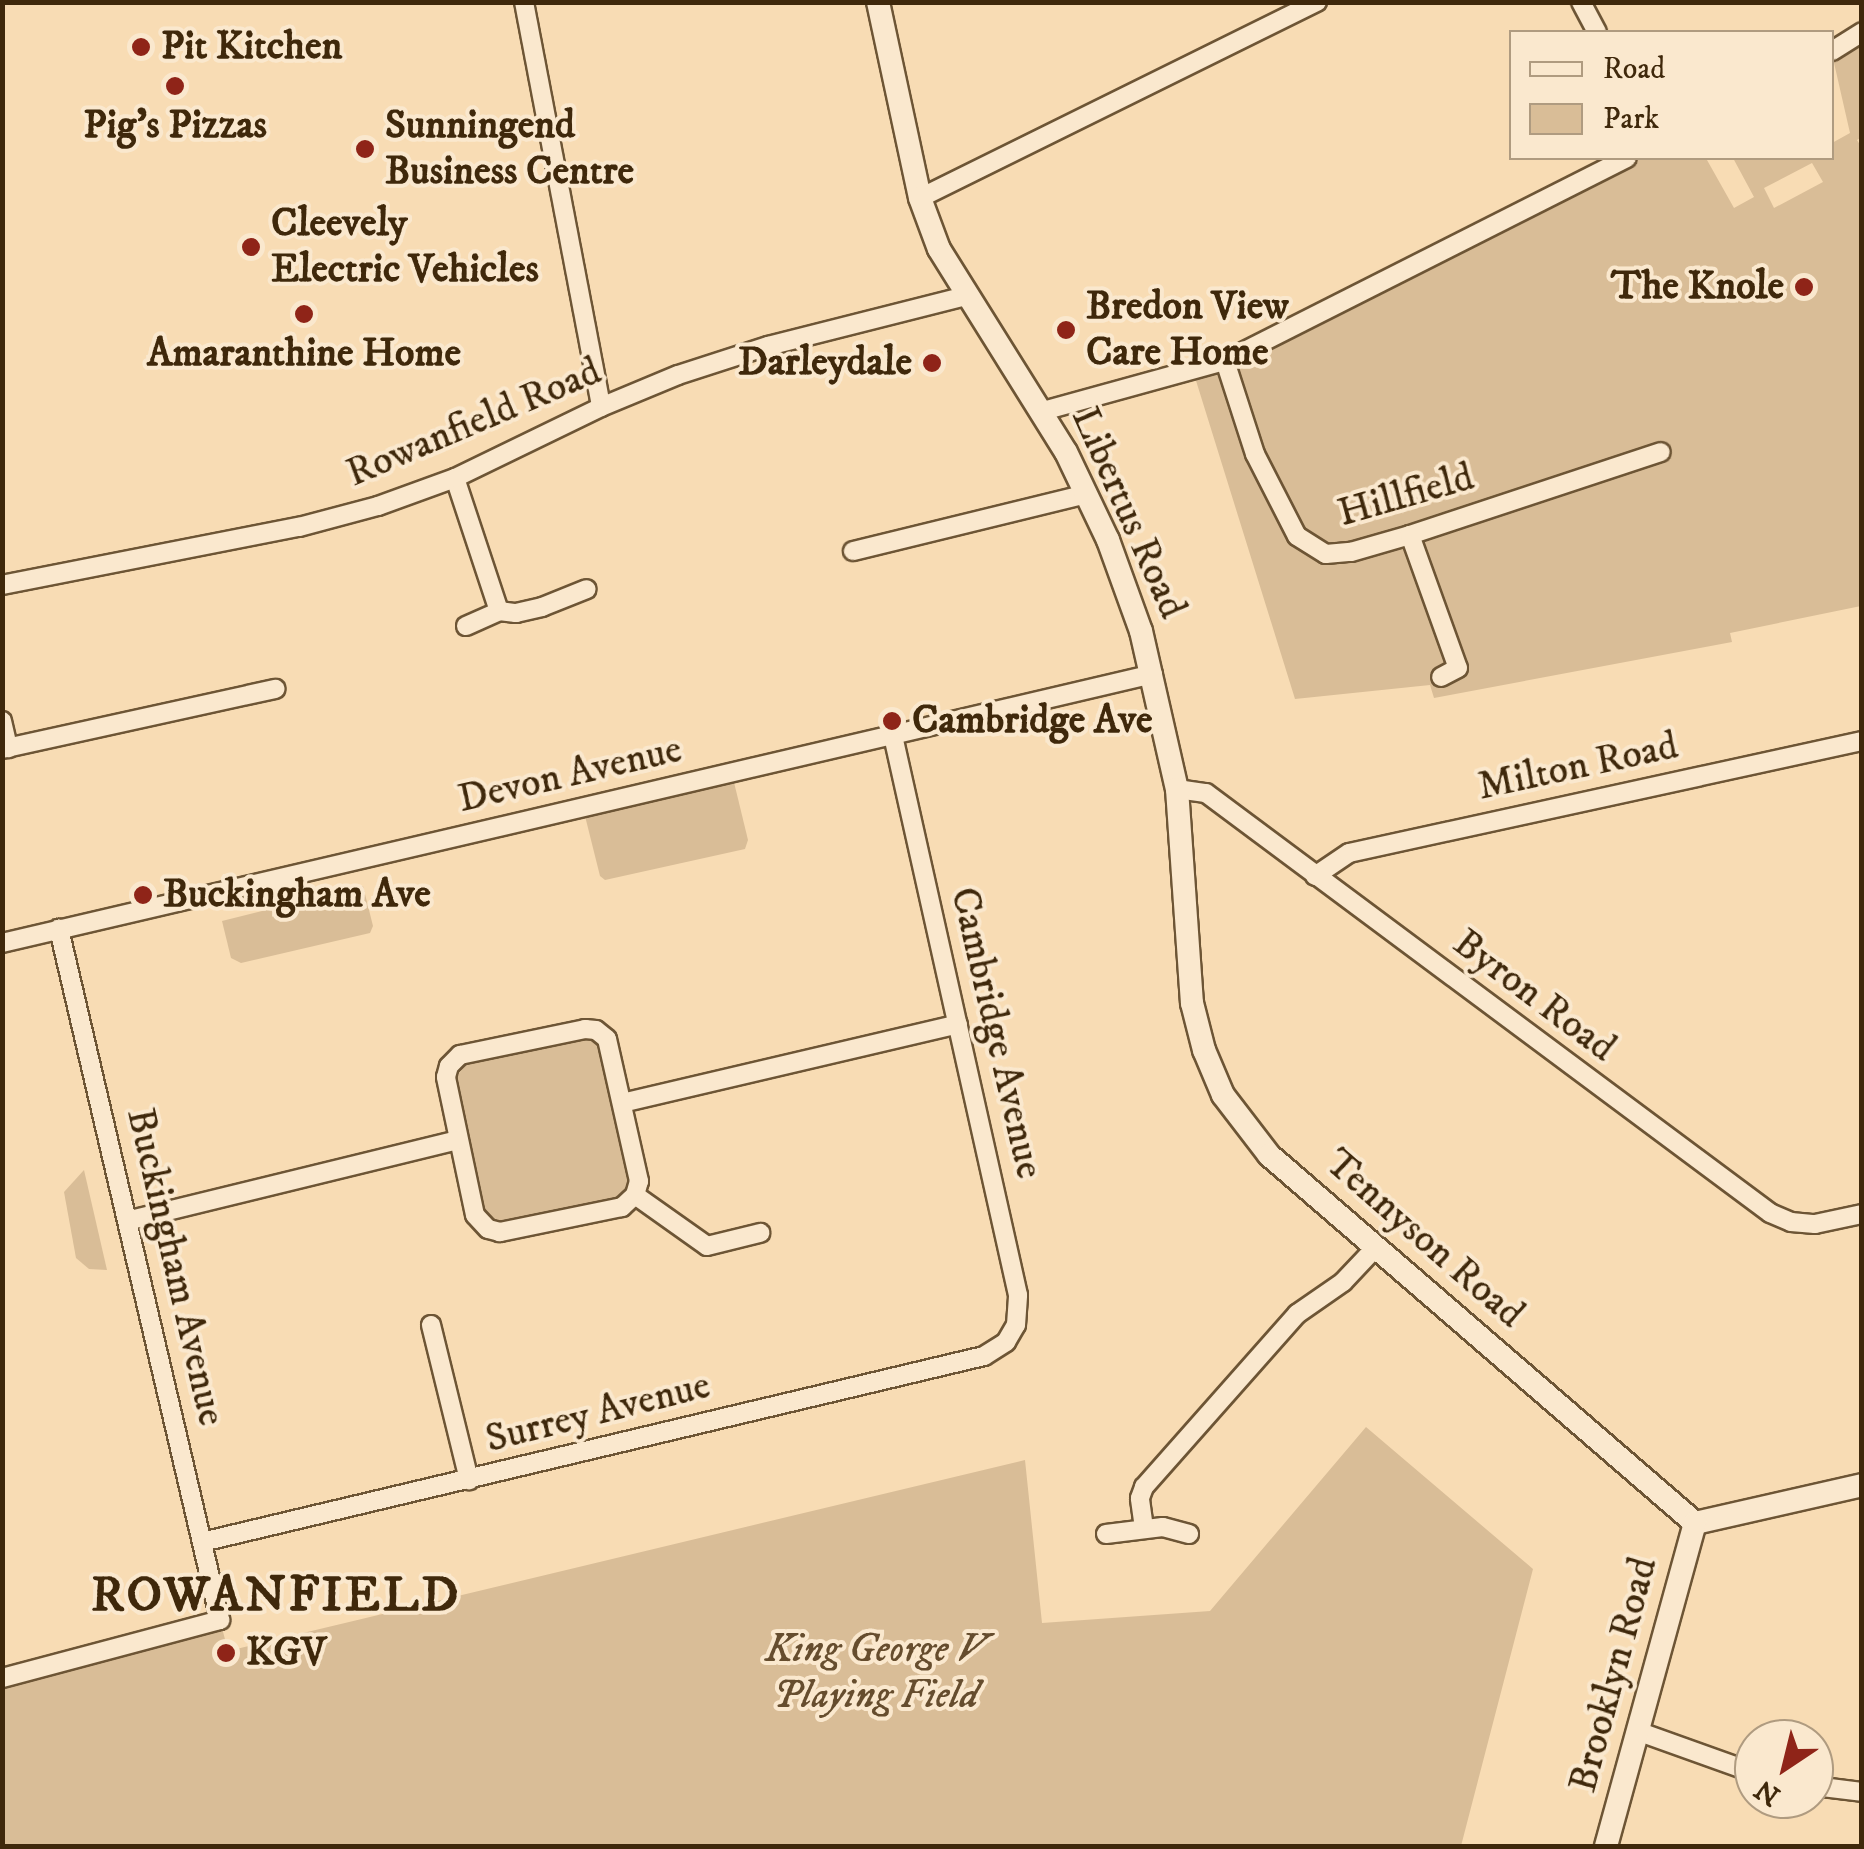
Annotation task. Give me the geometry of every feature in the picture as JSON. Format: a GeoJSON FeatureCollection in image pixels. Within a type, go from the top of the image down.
{"type":"FeatureCollection","features":[{"type":"Feature","properties":{"kind":"street"},"geometry":{"type":"LineString","coordinates":[[524,2],[601,407]]}},
{"type":"Feature","properties":{"kind":"street","name":"Libertus Road"},"geometry":{"type":"LineString","coordinates":[[878,2],[920,198],[938,249],[1043,411],[1087,494],[1127,588],[1154,674],[1177,789]]}},
{"type":"Feature","properties":{"kind":"street"},"geometry":{"type":"LineString","coordinates":[[1275,2],[1280,22]]}},
{"type":"Feature","properties":{"kind":"street"},"geometry":{"type":"LineString","coordinates":[[920,198],[1317,2]]}},
{"type":"Feature","properties":{"kind":"street"},"geometry":{"type":"LineString","coordinates":[[1581,2],[1595,30]]}},
{"type":"Feature","properties":{"kind":"street"},"geometry":{"type":"LineString","coordinates":[[1834,50],[1862,32]]}},
{"type":"Feature","properties":{"kind":"street"},"geometry":{"type":"LineString","coordinates":[[1043,411],[1225,360],[1623,160]]}},
{"type":"Feature","properties":{"kind":"street","name":"Rowanfield Road"},"geometry":{"type":"LineString","coordinates":[[2,585],[312,524],[455,478],[601,407],[736,356],[966,296]]}},
{"type":"Feature","properties":{"kind":"street","name":"Hillfield"},"geometry":{"type":"LineString","coordinates":[[1225,360],[1255,454],[1302,542],[1334,554],[1410,536],[1661,452]]}},
{"type":"Feature","properties":{"kind":"street"},"geometry":{"type":"LineString","coordinates":[[455,478],[500,611]]}},
{"type":"Feature","properties":{"kind":"street"},"geometry":{"type":"LineString","coordinates":[[853,551],[1087,494]]}},
{"type":"Feature","properties":{"kind":"street"},"geometry":{"type":"LineString","coordinates":[[1410,536],[1458,668],[1441,677]]}},
{"type":"Feature","properties":{"kind":"street"},"geometry":{"type":"LineString","coordinates":[[466,626],[500,611],[516,613],[542,607],[587,588]]}},
{"type":"Feature","properties":{"kind":"street","name":"Devon Avenue"},"geometry":{"type":"LineString","coordinates":[[2,942],[1154,674]]}},
{"type":"Feature","properties":{"kind":"street"},"geometry":{"type":"LineString","coordinates":[[2,720],[6,748],[276,689]]}},
{"type":"Feature","properties":{"kind":"street","name":"Cambridge Avenue"},"geometry":{"type":"LineString","coordinates":[[894,736],[1018,1296],[1019,1315],[1006,1342]]}},
{"type":"Feature","properties":{"kind":"street","name":"Milton Road"},"geometry":{"type":"LineString","coordinates":[[1315,876],[1349,852],[1861,744]]}},
{"type":"Feature","properties":{"kind":"street","name":"Byron Road"},"geometry":{"type":"LineString","coordinates":[[1177,789],[1206,793],[1770,1213],[1803,1224],[1862,1214]]}},
{"type":"Feature","properties":{"kind":"street","name":"Tennyson Road"},"geometry":{"type":"LineString","coordinates":[[1177,789],[1192,1003],[1212,1073],[1237,1116],[1269,1155],[1695,1523]]}},
{"type":"Feature","properties":{"kind":"street","name":"Buckingham Avenue"},"geometry":{"type":"LineString","coordinates":[[2,1678],[220,1620],[130,1220],[59,930]]}},
{"type":"Feature","properties":{"kind":"street"},"geometry":{"type":"LineString","coordinates":[[622,1103],[958,1024]]}},
{"type":"Feature","properties":{"kind":"street"},"geometry":{"type":"LineString","coordinates":[[596,1030],[607,1039],[639,1180],[636,1196],[622,1207],[494,1232],[475,1215],[458,1140],[447,1071],[460,1055],[596,1030]]}},
{"type":"Feature","properties":{"kind":"street"},"geometry":{"type":"LineString","coordinates":[[130,1220],[458,1140]]}},
{"type":"Feature","properties":{"kind":"street"},"geometry":{"type":"LineString","coordinates":[[636,1196],[707,1246],[760,1233]]}},
{"type":"Feature","properties":{"kind":"street"},"geometry":{"type":"LineString","coordinates":[[1144,1528],[1140,1498],[1144,1486],[1286,1325],[1343,1282],[1376,1247]]}},
{"type":"Feature","properties":{"kind":"street"},"geometry":{"type":"LineString","coordinates":[[432,1326],[469,1480]]}},
{"type":"Feature","properties":{"kind":"street","name":"Surrey Avenue"},"geometry":{"type":"LineString","coordinates":[[202,1542],[991,1354],[1006,1342]]}},
{"type":"Feature","properties":{"kind":"street"},"geometry":{"type":"LineString","coordinates":[[1695,1523],[1862,1486]]}},
{"type":"Feature","properties":{"kind":"street","name":"Brooklyn Road"},"geometry":{"type":"LineString","coordinates":[[1606,1846],[1695,1523]]}},
{"type":"Feature","properties":{"kind":"street"},"geometry":{"type":"LineString","coordinates":[[1106,1534],[1164,1526],[1188,1534]]}},
{"type":"Feature","properties":{"kind":"street"},"geometry":{"type":"LineString","coordinates":[[1637,1731],[1734,1767]]}},
{"type":"Feature","properties":{"kind":"street"},"geometry":{"type":"LineString","coordinates":[[1834,1788],[1862,1792]]}},
{"type":"Feature","properties":{"kind":"green space"},"geometry":{"type":"Polygon","coordinates":[[[1861,32],[1862,137],[1857,140],[1862,148],[1861,606],[1730,633],[1732,642],[1434,698],[1430,685],[1295,699],[1193,371],[1623,160],[1707,160],[1734,208],[1754,197],[1734,160],[1834,160],[1834,142],[1850,133],[1834,52],[1861,32]],[[1812,163],[1764,188],[1774,208],[1823,182],[1812,163]]]}},
{"type":"Feature","properties":{"kind":"green space"},"geometry":{"type":"Polygon","coordinates":[[[732,774],[748,840],[745,849],[605,880],[600,876],[583,808],[732,774]]]}},
{"type":"Feature","properties":{"kind":"green space"},"geometry":{"type":"Polygon","coordinates":[[[363,886],[373,926],[370,933],[241,963],[231,958],[222,921],[363,886]]]}},
{"type":"Feature","properties":{"kind":"green space"},"geometry":{"type":"Polygon","coordinates":[[[582,1035],[603,1048],[632,1186],[620,1199],[504,1225],[484,1212],[454,1080],[469,1061],[582,1035]]]}},
{"type":"Feature","properties":{"kind":"green space"},"geometry":{"type":"Polygon","coordinates":[[[84,1170],[107,1270],[89,1269],[76,1258],[64,1192],[84,1170]]]}},
{"type":"Feature","properties":{"kind":"green space","name":"King George V Playing Field"},"geometry":{"type":"Polygon","coordinates":[[[1366,1427],[1533,1569],[1461,1846],[3,1846],[3,1678],[220,1620],[228,1651],[1025,1460],[1042,1623],[1210,1611],[1366,1427]]]}},
{"type":"Feature","properties":{"kind":"place","name":"Pit Kitchen"},"geometry":{"type":"Point","coordinates":[141,47]}},
{"type":"Feature","properties":{"kind":"place","name":"Pig's Pizzas"},"geometry":{"type":"Point","coordinates":[175,86]}},
{"type":"Feature","properties":{"kind":"place","name":"Sunningend Business Centre"},"geometry":{"type":"Point","coordinates":[365,149]}},
{"type":"Feature","properties":{"kind":"place","name":"Cleevely Electric Vehicles"},"geometry":{"type":"Point","coordinates":[251,247]}},
{"type":"Feature","properties":{"kind":"place","name":"The Knole"},"geometry":{"type":"Point","coordinates":[1804,287]}},
{"type":"Feature","properties":{"kind":"place","name":"Amaranthine Home"},"geometry":{"type":"Point","coordinates":[304,314]}},
{"type":"Feature","properties":{"kind":"place","name":"Bredon View Care Home"},"geometry":{"type":"Point","coordinates":[1066,330]}},
{"type":"Feature","properties":{"kind":"place","name":"Darleydale"},"geometry":{"type":"Point","coordinates":[932,363]}},
{"type":"Feature","properties":{"kind":"place","name":"Cambridge Ave"},"geometry":{"type":"Point","coordinates":[892,721]}},
{"type":"Feature","properties":{"kind":"place","name":"Buckingham Ave"},"geometry":{"type":"Point","coordinates":[143,895]}},
{"type":"Feature","properties":{"kind":"place","name":"KGV"},"geometry":{"type":"Point","coordinates":[226,1653]}},
{"type":"Feature","properties":{"kind":"district","name":"ROWANFIELD"},"geometry":{"type":"Point","coordinates":[276,1596]}}]}
